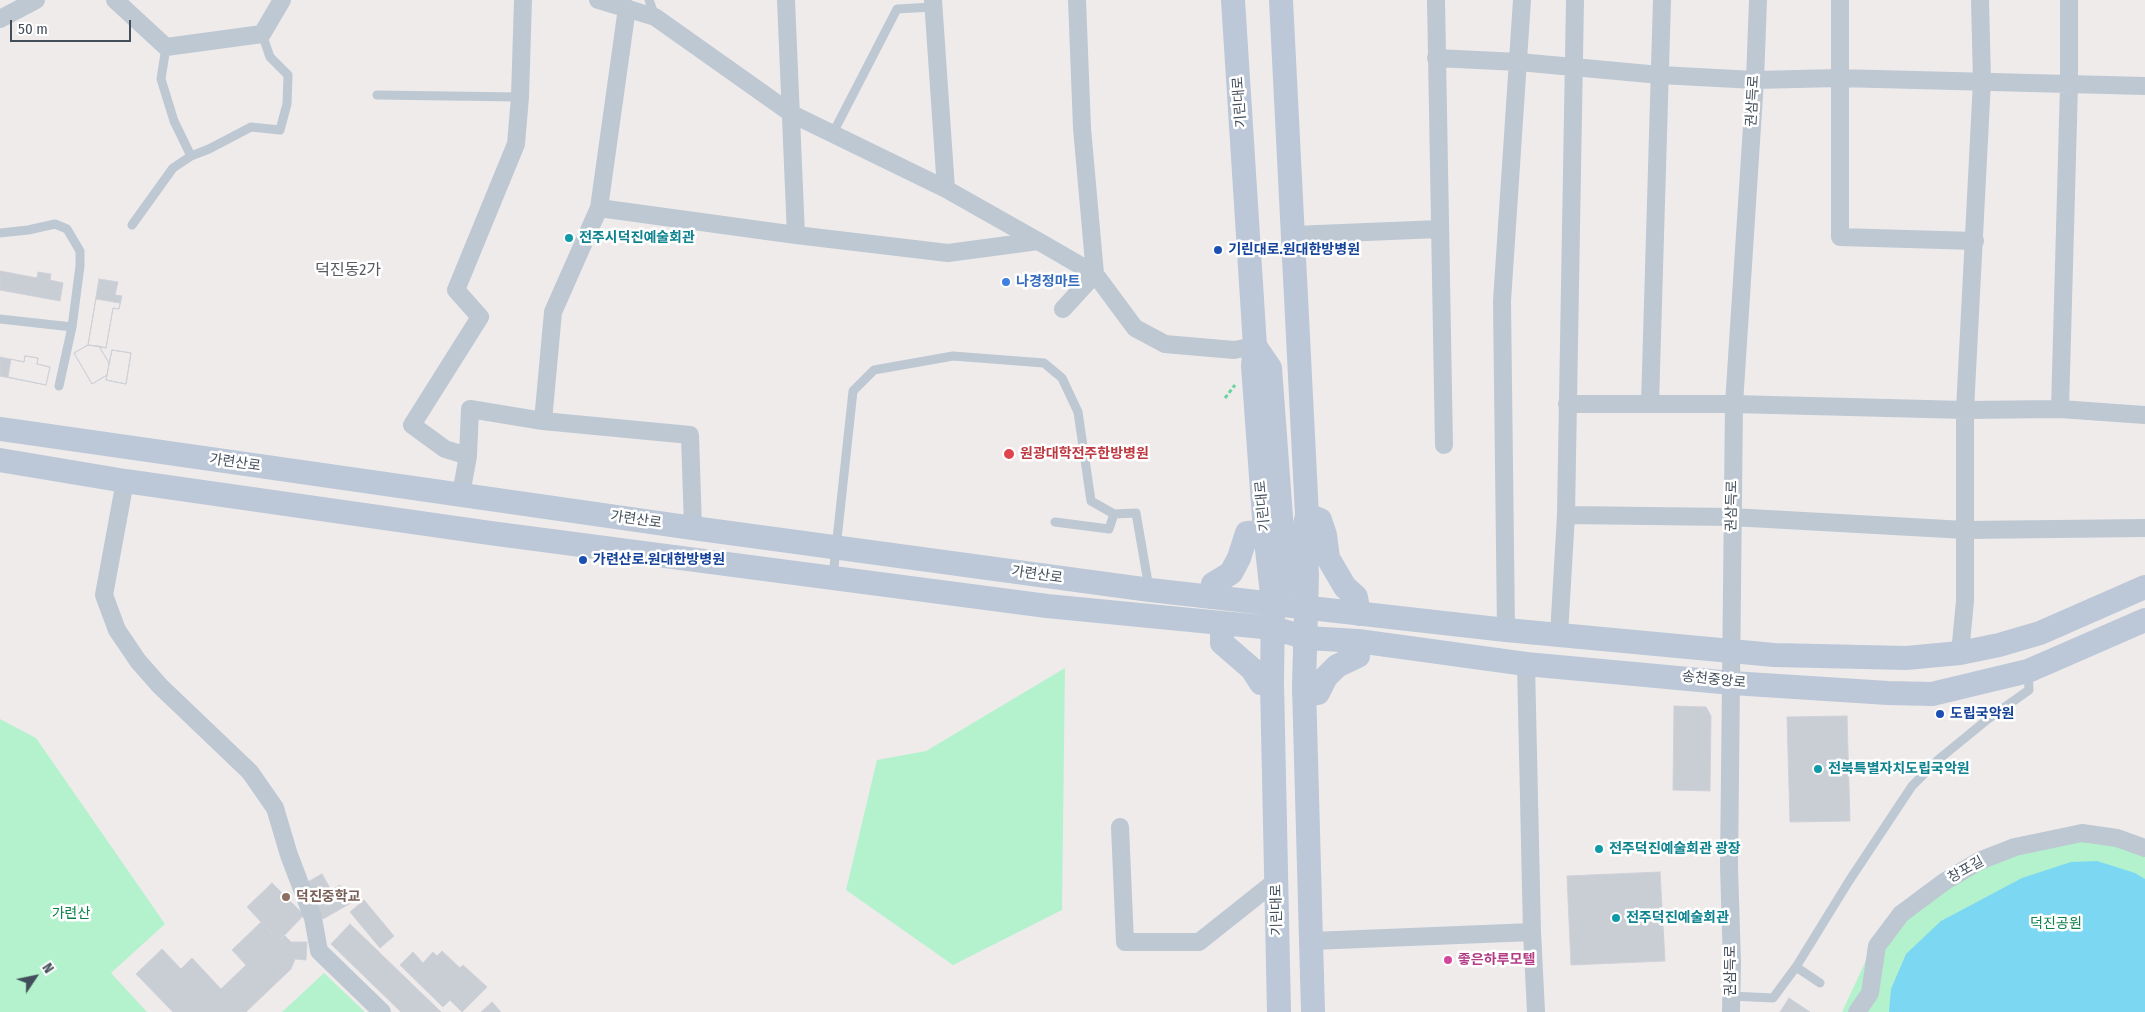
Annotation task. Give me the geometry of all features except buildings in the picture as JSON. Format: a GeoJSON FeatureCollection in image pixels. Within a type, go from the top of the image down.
{"type":"FeatureCollection","features":[{"type":"Feature","properties":{"kind":"street"},"geometry":{"type":"LineString","coordinates":[[0,19],[36,0]]}},
{"type":"Feature","properties":{"kind":"street"},"geometry":{"type":"LineString","coordinates":[[114,0],[166,47],[262,34],[282,0]]}},
{"type":"Feature","properties":{"kind":"street"},"geometry":{"type":"LineString","coordinates":[[468,456],[445,449],[412,425],[480,317],[456,290],[516,144],[520,97],[523,0]]}},
{"type":"Feature","properties":{"kind":"street"},"geometry":{"type":"LineString","coordinates":[[598,0],[626,8],[652,8],[792,114],[946,189],[1095,274],[1135,328],[1165,344],[1234,350],[1255,346],[1270,368],[1292,618]]}},
{"type":"Feature","properties":{"kind":"street"},"geometry":{"type":"LineString","coordinates":[[786,0],[796,234]]}},
{"type":"Feature","properties":{"kind":"street"},"geometry":{"type":"LineString","coordinates":[[1063,309],[1095,274],[1082,128],[1077,0]]}},
{"type":"Feature","properties":{"kind":"street","name":"기린대로"},"geometry":{"type":"LineString","coordinates":[[1233,0],[1255,346],[1252,366],[1265,532],[1292,618],[1304,694],[1313,1012]]}},
{"type":"Feature","properties":{"kind":"street","name":"기린대로"},"geometry":{"type":"LineString","coordinates":[[1279,1012],[1272,683],[1307,575],[1304,530],[1307,515],[1281,0]]}},
{"type":"Feature","properties":{"kind":"street"},"geometry":{"type":"LineString","coordinates":[[1436,0],[1444,445]]}},
{"type":"Feature","properties":{"kind":"street"},"geometry":{"type":"LineString","coordinates":[[1506,630],[1502,301],[1522,0]]}},
{"type":"Feature","properties":{"kind":"street"},"geometry":{"type":"LineString","coordinates":[[1559,634],[1566,515],[1575,0]]}},
{"type":"Feature","properties":{"kind":"street"},"geometry":{"type":"LineString","coordinates":[[1650,404],[1662,0]]}},
{"type":"Feature","properties":{"kind":"street","name":"권삼득로"},"geometry":{"type":"LineString","coordinates":[[1731,1004],[1729,867],[1732,683],[1730,650],[1734,404],[1755,80],[1758,0]]}},
{"type":"Feature","properties":{"kind":"street"},"geometry":{"type":"LineString","coordinates":[[1840,0],[1838,78],[1840,237],[1975,241]]}},
{"type":"Feature","properties":{"kind":"street"},"geometry":{"type":"LineString","coordinates":[[1960,653],[1965,601],[1965,410],[1982,81],[1980,0]]}},
{"type":"Feature","properties":{"kind":"street"},"geometry":{"type":"LineString","coordinates":[[2060,409],[2069,85],[2069,0]]}},
{"type":"Feature","properties":{"kind":"street"},"geometry":{"type":"LineString","coordinates":[[933,4],[946,189]]}},
{"type":"Feature","properties":{"kind":"street"},"geometry":{"type":"LineString","coordinates":[[543,421],[553,312],[599,208],[626,8]]}},
{"type":"Feature","properties":{"kind":"street"},"geometry":{"type":"LineString","coordinates":[[1436,58],[1519,62],[1660,75],[1755,80],[1838,78],[2145,86]]}},
{"type":"Feature","properties":{"kind":"street"},"geometry":{"type":"LineString","coordinates":[[599,208],[948,252],[1038,242]]}},
{"type":"Feature","properties":{"kind":"street"},"geometry":{"type":"LineString","coordinates":[[1294,236],[1439,229]]}},
{"type":"Feature","properties":{"kind":"street"},"geometry":{"type":"LineString","coordinates":[[1567,404],[1734,404],[1965,410],[2060,409],[2145,415]]}},
{"type":"Feature","properties":{"kind":"street"},"geometry":{"type":"LineString","coordinates":[[462,494],[468,456],[470,410],[543,421],[690,435],[693,528]]}},
{"type":"Feature","properties":{"kind":"street","name":"가련산로"},"geometry":{"type":"LineString","coordinates":[[0,429],[835,548],[1210,597],[1292,618]]}},
{"type":"Feature","properties":{"kind":"street"},"geometry":{"type":"LineString","coordinates":[[0,460],[125,481],[833,579],[1047,606],[1222,624],[1359,614],[1480,628],[1774,655],[1906,658],[1960,653],[1999,645],[2040,633],[2145,587]]}},
{"type":"Feature","properties":{"kind":"street"},"geometry":{"type":"LineString","coordinates":[[125,481],[104,595],[117,630],[138,661],[160,686],[250,772],[275,808],[289,855],[313,918],[319,951],[382,1012]]}},
{"type":"Feature","properties":{"kind":"street"},"geometry":{"type":"LineString","coordinates":[[1307,515],[1320,520],[1325,535],[1328,558],[1345,586],[1356,597],[1359,614]]}},
{"type":"Feature","properties":{"kind":"street"},"geometry":{"type":"LineString","coordinates":[[1566,515],[1732,517],[1965,530],[2145,528]]}},
{"type":"Feature","properties":{"kind":"street"},"geometry":{"type":"LineString","coordinates":[[1210,597],[1213,584],[1231,573],[1240,558],[1246,533],[1265,532]]}},
{"type":"Feature","properties":{"kind":"street"},"geometry":{"type":"LineString","coordinates":[[1292,618],[1468,636],[1480,628]]}},
{"type":"Feature","properties":{"kind":"street","name":"송천중앙로"},"geometry":{"type":"LineString","coordinates":[[1292,618],[1358,640],[1526,664],[1732,683],[1932,694],[2028,671],[2145,620]]}},
{"type":"Feature","properties":{"kind":"street"},"geometry":{"type":"LineString","coordinates":[[1222,624],[1222,643],[1252,669],[1261,683],[1272,683]]}},
{"type":"Feature","properties":{"kind":"street"},"geometry":{"type":"LineString","coordinates":[[1304,694],[1318,693],[1326,677],[1338,666],[1358,656],[1358,640]]}},
{"type":"Feature","properties":{"kind":"street"},"geometry":{"type":"LineString","coordinates":[[1526,664],[1532,932],[1536,1012]]}},
{"type":"Feature","properties":{"kind":"street"},"geometry":{"type":"LineString","coordinates":[[1120,828],[1125,942],[1199,942],[1277,880]]}},
{"type":"Feature","properties":{"kind":"street","name":"창포길"},"geometry":{"type":"LineString","coordinates":[[1857,1012],[1870,993],[1878,946],[1901,914],[1944,882],[1979,862],[2015,847],[2082,833],[2117,838],[2145,848]]}},
{"type":"Feature","properties":{"kind":"street"},"geometry":{"type":"LineString","coordinates":[[1312,941],[1532,932]]}},
{"type":"Feature","properties":{"kind":"lane"},"geometry":{"type":"LineString","coordinates":[[833,133],[897,9],[933,4]]}},
{"type":"Feature","properties":{"kind":"lane"},"geometry":{"type":"LineString","coordinates":[[132,225],[173,168],[190,156],[209,149],[251,127],[280,130],[287,104],[288,75],[270,57],[262,34]]}},
{"type":"Feature","properties":{"kind":"lane"},"geometry":{"type":"LineString","coordinates":[[166,47],[161,79],[174,121],[190,156]]}},
{"type":"Feature","properties":{"kind":"lane"},"geometry":{"type":"LineString","coordinates":[[377,96],[520,97]]}},
{"type":"Feature","properties":{"kind":"lane"},"geometry":{"type":"LineString","coordinates":[[0,233],[28,230],[55,224],[67,228],[80,251],[80,266],[72,327],[59,386]]}},
{"type":"Feature","properties":{"kind":"lane"},"geometry":{"type":"LineString","coordinates":[[0,319],[72,327]]}},
{"type":"Feature","properties":{"kind":"lane"},"geometry":{"type":"LineString","coordinates":[[833,579],[853,391],[874,370],[953,356],[1044,363],[1062,378],[1078,412],[1091,501],[1114,514],[1136,513],[1150,590]]}},
{"type":"Feature","properties":{"kind":"lane"},"geometry":{"type":"LineString","coordinates":[[1055,522],[1109,529],[1114,514]]}},
{"type":"Feature","properties":{"kind":"lane"},"geometry":{"type":"LineString","coordinates":[[1731,1004],[1773,998],[1796,967],[1849,881],[1912,786],[1939,759],[1974,730],[2029,690],[2028,671]]}},
{"type":"Feature","properties":{"kind":"lane"},"geometry":{"type":"LineString","coordinates":[[1796,967],[1820,984]]}},
{"type":"Feature","properties":{"kind":"green space"},"geometry":{"type":"Polygon","coordinates":[[[1065,668],[1062,910],[953,965],[846,890],[877,760],[926,751],[1065,668]]]}},
{"type":"Feature","properties":{"kind":"green space","name":"가련산"},"geometry":{"type":"Polygon","coordinates":[[[0,719],[36,738],[165,924],[111,973],[147,1012],[0,1012],[0,719]]]}},
{"type":"Feature","properties":{"kind":"green space","name":"덕진공원"},"geometry":{"type":"Polygon","coordinates":[[[2048,834],[2145,841],[2145,1012],[1842,1012],[1875,941],[1904,906],[2048,834]]]}},
{"type":"Feature","properties":{"kind":"green space"},"geometry":{"type":"Polygon","coordinates":[[[324,973],[365,1012],[282,1012],[324,973]]]}},
{"type":"Feature","properties":{"kind":"water","name":"덕진공원"},"geometry":{"type":"Polygon","coordinates":[[[2097,861],[2135,873],[2145,879],[2145,1012],[1889,1012],[1891,989],[1906,954],[1941,921],[2022,878],[2071,862],[2097,861]]]}},
{"type":"Feature","properties":{"kind":"place","name":"전주시덕진예술회관"},"geometry":{"type":"Point","coordinates":[569,238]}},
{"type":"Feature","properties":{"kind":"place","name":"기린대로.원대한방병원"},"geometry":{"type":"Point","coordinates":[1218,250]}},
{"type":"Feature","properties":{"kind":"place","name":"나경정마트"},"geometry":{"type":"Point","coordinates":[1006,282]}},
{"type":"Feature","properties":{"kind":"place","name":"원광대학전주한방병원"},"geometry":{"type":"Point","coordinates":[1009,454]}},
{"type":"Feature","properties":{"kind":"place","name":"가련산로.원대한방병원"},"geometry":{"type":"Point","coordinates":[583,560]}},
{"type":"Feature","properties":{"kind":"place","name":"도립국악원"},"geometry":{"type":"Point","coordinates":[1940,714]}},
{"type":"Feature","properties":{"kind":"place","name":"전북특별자치도립국악원"},"geometry":{"type":"Point","coordinates":[1818,769]}},
{"type":"Feature","properties":{"kind":"place","name":"전주덕진예술회관 광장"},"geometry":{"type":"Point","coordinates":[1599,849]}},
{"type":"Feature","properties":{"kind":"place","name":"덕진중학교"},"geometry":{"type":"Point","coordinates":[286,897]}},
{"type":"Feature","properties":{"kind":"place","name":"전주덕진예술회관"},"geometry":{"type":"Point","coordinates":[1616,918]}},
{"type":"Feature","properties":{"kind":"place","name":"좋은하루모텔"},"geometry":{"type":"Point","coordinates":[1448,960]}},
{"type":"Feature","properties":{"kind":"district","name":"덕진동2가"},"geometry":{"type":"Point","coordinates":[348,271]}}]}
